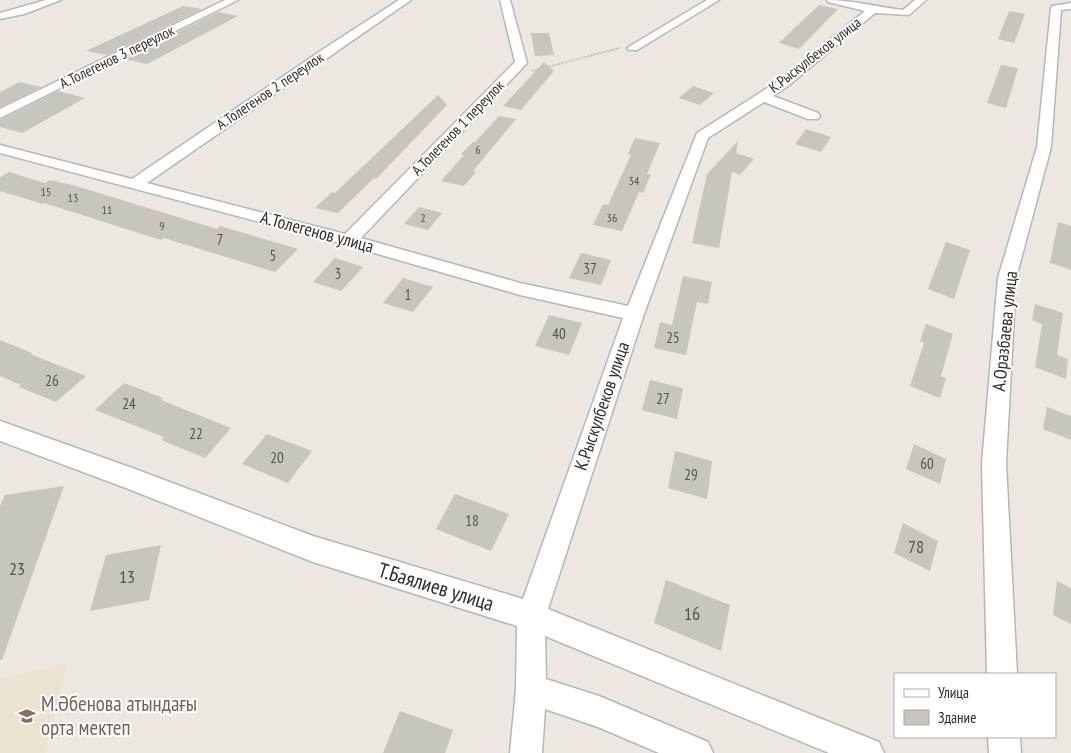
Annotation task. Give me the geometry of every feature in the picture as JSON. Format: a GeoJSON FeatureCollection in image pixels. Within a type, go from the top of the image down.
{"type":"FeatureCollection","features":[{"type":"Feature","properties":{"kind":"street"},"geometry":{"type":"LineString","coordinates":[[0,16],[20,12],[56,0]]}},
{"type":"Feature","properties":{"kind":"street","name":"А.Толегенов 3 переулок"},"geometry":{"type":"LineString","coordinates":[[0,114],[233,0]]}},
{"type":"Feature","properties":{"kind":"street","name":"А.Толегенов 2 переулок"},"geometry":{"type":"LineString","coordinates":[[135,184],[329,50],[406,0]]}},
{"type":"Feature","properties":{"kind":"street","name":"А.Толегенов 1 переулок"},"geometry":{"type":"LineString","coordinates":[[349,240],[521,63],[505,0]]}},
{"type":"Feature","properties":{"kind":"street"},"geometry":{"type":"LineString","coordinates":[[633,48],[714,0]]}},
{"type":"Feature","properties":{"kind":"street"},"geometry":{"type":"LineString","coordinates":[[832,0],[873,10]]}},
{"type":"Feature","properties":{"kind":"street","name":"К.Рыскулбеков улица"},"geometry":{"type":"LineString","coordinates":[[526,753],[531,689],[531,616],[634,314],[702,136],[784,83],[873,10],[906,13],[921,0]]}},
{"type":"Feature","properties":{"kind":"street","name":"А.Оразбаева улица"},"geometry":{"type":"LineString","coordinates":[[1002,673],[994,464],[1007,278],[1044,147],[1056,8],[1071,6]]}},
{"type":"Feature","properties":{"kind":"street","name":"К.Рыскулбеков улица"},"geometry":{"type":"LineString","coordinates":[[762,96],[813,116]]}},
{"type":"Feature","properties":{"kind":"street","name":"А.Толегенов улица"},"geometry":{"type":"LineString","coordinates":[[0,149],[349,240],[520,289],[634,314]]}},
{"type":"Feature","properties":{"kind":"street","name":"Т.Баялиев улица"},"geometry":{"type":"LineString","coordinates":[[0,431],[135,480],[313,549],[531,616],[868,753]]}},
{"type":"Feature","properties":{"kind":"street"},"geometry":{"type":"LineString","coordinates":[[531,689],[599,712],[697,753]]}},
{"type":"Feature","properties":{"kind":"street"},"geometry":{"type":"LineString","coordinates":[[1004,738],[1005,753]]}},
{"type":"Feature","properties":{"kind":"path"},"geometry":{"type":"LineString","coordinates":[[516,68],[530,71],[614,48],[633,48]]}},
{"type":"Feature","properties":{"kind":"shaded area","name":"М.Әбенова атындағы орта мектеп"},"geometry":{"type":"Polygon","coordinates":[[[67,664],[45,753],[0,753],[0,679],[67,664]]]}},
{"type":"Feature","properties":{"kind":"building"},"geometry":{"type":"Polygon","coordinates":[[[819,5],[838,9],[799,49],[779,43],[819,5]]]}},
{"type":"Feature","properties":{"kind":"building"},"geometry":{"type":"Polygon","coordinates":[[[183,6],[202,9],[107,55],[86,51],[183,6]]]}},
{"type":"Feature","properties":{"kind":"building"},"geometry":{"type":"Polygon","coordinates":[[[1009,11],[1025,14],[1014,43],[998,39],[1009,11]]]}},
{"type":"Feature","properties":{"kind":"building"},"geometry":{"type":"Polygon","coordinates":[[[218,12],[238,16],[147,64],[124,59],[218,12]]]}},
{"type":"Feature","properties":{"kind":"building"},"geometry":{"type":"Polygon","coordinates":[[[531,33],[549,33],[554,55],[535,56],[531,33]]]}},
{"type":"Feature","properties":{"kind":"building"},"geometry":{"type":"Polygon","coordinates":[[[544,62],[554,71],[521,110],[503,106],[544,62]]]}},
{"type":"Feature","properties":{"kind":"building"},"geometry":{"type":"Polygon","coordinates":[[[1001,65],[1018,68],[1006,108],[987,103],[1001,65]]]}},
{"type":"Feature","properties":{"kind":"building"},"geometry":{"type":"Polygon","coordinates":[[[20,82],[41,87],[0,107],[0,92],[20,82]]]}},
{"type":"Feature","properties":{"kind":"building"},"geometry":{"type":"Polygon","coordinates":[[[693,86],[714,93],[700,105],[679,98],[693,86]]]}},
{"type":"Feature","properties":{"kind":"building"},"geometry":{"type":"Polygon","coordinates":[[[58,91],[85,98],[22,133],[0,127],[0,120],[58,91]]]}},
{"type":"Feature","properties":{"kind":"building"},"geometry":{"type":"Polygon","coordinates":[[[438,95],[447,105],[376,179],[374,178],[338,213],[315,208],[332,192],[335,193],[438,95]]]}},
{"type":"Feature","properties":{"kind":"building"},"geometry":{"type":"Polygon","coordinates":[[[499,116],[516,119],[473,171],[476,172],[464,186],[441,181],[464,155],[461,154],[499,116]]]}},
{"type":"Feature","properties":{"kind":"building"},"geometry":{"type":"Polygon","coordinates":[[[806,129],[831,137],[821,152],[795,144],[806,129]]]}},
{"type":"Feature","properties":{"kind":"building"},"geometry":{"type":"Polygon","coordinates":[[[635,138],[660,143],[647,174],[651,174],[643,193],[639,192],[622,231],[593,225],[603,204],[608,205],[631,155],[628,154],[635,138]]]}},
{"type":"Feature","properties":{"kind":"building"},"geometry":{"type":"Polygon","coordinates":[[[738,141],[736,153],[754,159],[740,175],[732,172],[719,248],[692,243],[707,174],[738,141]]]}},
{"type":"Feature","properties":{"kind":"building"},"geometry":{"type":"Polygon","coordinates":[[[9,172],[45,183],[50,180],[76,186],[217,229],[220,226],[298,249],[275,272],[164,238],[161,240],[0,191],[0,177],[9,172]]]}},
{"type":"Feature","properties":{"kind":"building"},"geometry":{"type":"Polygon","coordinates":[[[419,207],[442,213],[428,230],[404,224],[419,207]]]}},
{"type":"Feature","properties":{"kind":"building"},"geometry":{"type":"Polygon","coordinates":[[[1058,222],[1071,226],[1071,270],[1050,263],[1058,222]]]}},
{"type":"Feature","properties":{"kind":"building"},"geometry":{"type":"Polygon","coordinates":[[[946,242],[970,250],[954,299],[928,289],[946,242]]]}},
{"type":"Feature","properties":{"kind":"building"},"geometry":{"type":"Polygon","coordinates":[[[581,253],[611,260],[601,285],[569,278],[581,253]]]}},
{"type":"Feature","properties":{"kind":"building"},"geometry":{"type":"Polygon","coordinates":[[[335,258],[363,267],[341,291],[313,282],[335,258]]]}},
{"type":"Feature","properties":{"kind":"building"},"geometry":{"type":"Polygon","coordinates":[[[683,276],[712,282],[708,304],[697,302],[686,355],[654,348],[660,322],[672,325],[683,276]]]}},
{"type":"Feature","properties":{"kind":"building"},"geometry":{"type":"Polygon","coordinates":[[[403,278],[433,287],[413,312],[383,303],[403,278]]]}},
{"type":"Feature","properties":{"kind":"building"},"geometry":{"type":"Polygon","coordinates":[[[1035,304],[1063,313],[1057,355],[1068,359],[1066,379],[1035,367],[1042,324],[1032,320],[1035,304]]]}},
{"type":"Feature","properties":{"kind":"building"},"geometry":{"type":"Polygon","coordinates":[[[549,315],[582,323],[569,355],[535,346],[549,315]]]}},
{"type":"Feature","properties":{"kind":"building"},"geometry":{"type":"Polygon","coordinates":[[[926,324],[953,334],[941,376],[946,378],[940,398],[910,386],[924,343],[920,341],[926,324]]]}},
{"type":"Feature","properties":{"kind":"building"},"geometry":{"type":"Polygon","coordinates":[[[0,340],[86,376],[56,402],[19,387],[21,385],[0,376],[0,340]]]}},
{"type":"Feature","properties":{"kind":"building"},"geometry":{"type":"Polygon","coordinates":[[[650,380],[683,388],[677,419],[642,410],[650,380]]]}},
{"type":"Feature","properties":{"kind":"building"},"geometry":{"type":"Polygon","coordinates":[[[124,383],[231,428],[205,458],[161,440],[164,437],[95,410],[124,383]]]}},
{"type":"Feature","properties":{"kind":"building"},"geometry":{"type":"Polygon","coordinates":[[[1047,407],[1071,416],[1071,440],[1043,429],[1047,407]]]}},
{"type":"Feature","properties":{"kind":"building"},"geometry":{"type":"Polygon","coordinates":[[[267,434],[312,451],[288,483],[242,464],[267,434]]]}},
{"type":"Feature","properties":{"kind":"building"},"geometry":{"type":"Polygon","coordinates":[[[914,444],[946,459],[940,484],[906,469],[914,444]]]}},
{"type":"Feature","properties":{"kind":"building"},"geometry":{"type":"Polygon","coordinates":[[[675,451],[712,461],[707,499],[668,488],[675,451]]]}},
{"type":"Feature","properties":{"kind":"building"},"geometry":{"type":"Polygon","coordinates":[[[64,486],[2,660],[0,660],[0,506],[5,495],[64,486]]]}},
{"type":"Feature","properties":{"kind":"building"},"geometry":{"type":"Polygon","coordinates":[[[455,494],[509,514],[491,551],[436,529],[455,494]]]}},
{"type":"Feature","properties":{"kind":"building"},"geometry":{"type":"Polygon","coordinates":[[[903,523],[938,541],[930,571],[894,553],[903,523]]]}},
{"type":"Feature","properties":{"kind":"building"},"geometry":{"type":"Polygon","coordinates":[[[161,545],[149,600],[90,611],[106,555],[161,545]]]}},
{"type":"Feature","properties":{"kind":"building"},"geometry":{"type":"Polygon","coordinates":[[[666,580],[730,605],[721,651],[654,623],[666,580]]]}},
{"type":"Feature","properties":{"kind":"building"},"geometry":{"type":"Polygon","coordinates":[[[1057,581],[1071,588],[1071,624],[1053,615],[1057,581]]]}},
{"type":"Feature","properties":{"kind":"building"},"geometry":{"type":"Polygon","coordinates":[[[400,711],[453,730],[445,753],[383,753],[400,711]]]}},
{"type":"Feature","properties":{"kind":"place","name":"М.Әбенова атындағы орта мектеп"},"geometry":{"type":"Point","coordinates":[27,716]}}]}
